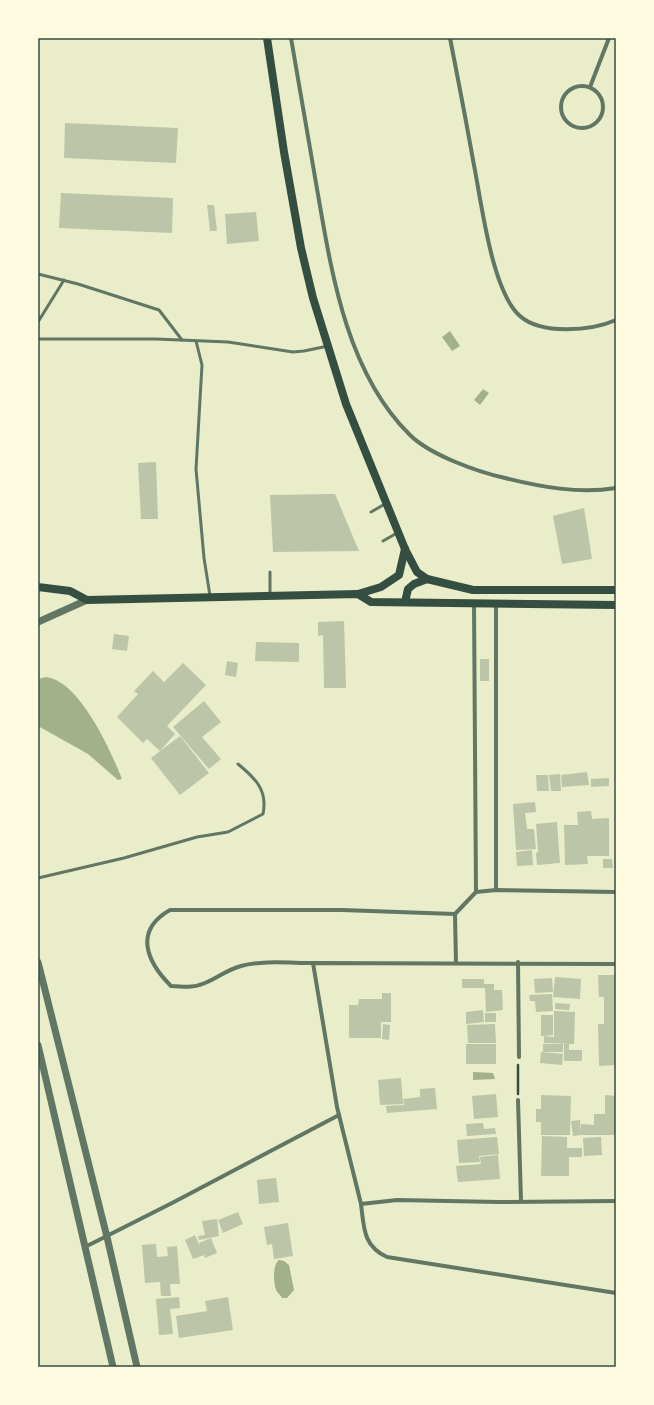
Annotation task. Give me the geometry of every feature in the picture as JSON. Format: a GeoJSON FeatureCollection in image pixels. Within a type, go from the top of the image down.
{"type":"FeatureCollection","features":[{"type":"Feature","properties":{"kind":"main road"},"geometry":{"type":"LineString","coordinates":[[267,38],[284,152],[301,248],[313,298],[346,404],[405,549],[418,572],[427,579],[473,590],[616,590]]}},
{"type":"Feature","properties":{"kind":"main road"},"geometry":{"type":"LineString","coordinates":[[38,587],[70,591],[87,600],[358,594],[381,587],[399,575],[405,549]]}},
{"type":"Feature","properties":{"kind":"main road"},"geometry":{"type":"LineString","coordinates":[[405,602],[408,589],[414,584],[427,579]]}},
{"type":"Feature","properties":{"kind":"main road"},"geometry":{"type":"LineString","coordinates":[[358,594],[371,602],[616,605]]}},
{"type":"Feature","properties":{"kind":"street"},"geometry":{"type":"LineString","coordinates":[[291,38],[331,265],[344,316],[365,370],[384,404],[410,436],[446,458],[492,475],[537,486],[592,490],[616,488]]}},
{"type":"Feature","properties":{"kind":"street"},"geometry":{"type":"LineString","coordinates":[[450,38],[488,237],[497,273],[509,302],[520,316],[537,326],[583,328],[606,325],[616,320]]}},
{"type":"Feature","properties":{"kind":"street"},"geometry":{"type":"LineString","coordinates":[[590,87],[609,38]]}},
{"type":"Feature","properties":{"kind":"street"},"geometry":{"type":"LineString","coordinates":[[580,86],[590,87],[597,93],[602,101],[602,111],[599,119],[592,126],[583,128],[574,127],[566,121],[561,113],[561,104],[564,95],[571,88],[580,86]]}},
{"type":"Feature","properties":{"kind":"street"},"geometry":{"type":"LineString","coordinates":[[38,622],[87,600]]}},
{"type":"Feature","properties":{"kind":"street"},"geometry":{"type":"LineString","coordinates":[[474,604],[476,892]]}},
{"type":"Feature","properties":{"kind":"street"},"geometry":{"type":"LineString","coordinates":[[496,604],[496,890]]}},
{"type":"Feature","properties":{"kind":"street"},"geometry":{"type":"LineString","coordinates":[[456,963],[455,914],[476,892],[496,890],[616,892]]}},
{"type":"Feature","properties":{"kind":"street"},"geometry":{"type":"LineString","coordinates":[[455,914],[342,910],[170,910],[159,916],[150,928],[146,942],[152,962],[159,974],[171,986],[188,988],[205,983],[224,971],[258,963],[518,962],[616,964]]}},
{"type":"Feature","properties":{"kind":"street"},"geometry":{"type":"LineString","coordinates":[[38,962],[107,1237],[137,1367]]}},
{"type":"Feature","properties":{"kind":"street"},"geometry":{"type":"LineString","coordinates":[[518,962],[519,1056]]}},
{"type":"Feature","properties":{"kind":"street"},"geometry":{"type":"LineString","coordinates":[[313,963],[339,1116],[361,1204],[364,1229],[368,1244],[378,1253],[387,1257],[616,1293]]}},
{"type":"Feature","properties":{"kind":"street"},"geometry":{"type":"LineString","coordinates":[[38,1045],[113,1367]]}},
{"type":"Feature","properties":{"kind":"street"},"geometry":{"type":"LineString","coordinates":[[518,1100],[521,1201]]}},
{"type":"Feature","properties":{"kind":"street"},"geometry":{"type":"LineString","coordinates":[[85,1247],[339,1116]]}},
{"type":"Feature","properties":{"kind":"street"},"geometry":{"type":"LineString","coordinates":[[361,1204],[396,1200],[499,1202],[616,1201]]}},
{"type":"Feature","properties":{"kind":"lane"},"geometry":{"type":"LineString","coordinates":[[38,274],[64,280],[159,310],[182,340]]}},
{"type":"Feature","properties":{"kind":"lane"},"geometry":{"type":"LineString","coordinates":[[38,322],[64,280]]}},
{"type":"Feature","properties":{"kind":"lane"},"geometry":{"type":"LineString","coordinates":[[38,339],[182,340],[256,346],[293,352],[328,346]]}},
{"type":"Feature","properties":{"kind":"lane"},"geometry":{"type":"LineString","coordinates":[[196,341],[202,365],[196,469],[204,558],[210,598]]}},
{"type":"Feature","properties":{"kind":"lane"},"geometry":{"type":"LineString","coordinates":[[371,512],[387,502]]}},
{"type":"Feature","properties":{"kind":"lane"},"geometry":{"type":"LineString","coordinates":[[383,541],[399,532]]}},
{"type":"Feature","properties":{"kind":"lane"},"geometry":{"type":"LineString","coordinates":[[270,572],[270,596]]}},
{"type":"Feature","properties":{"kind":"lane"},"geometry":{"type":"LineString","coordinates":[[38,878],[124,858],[197,837],[228,832],[252,821],[263,814],[265,803],[262,789],[238,764]]}},
{"type":"Feature","properties":{"kind":"path"},"geometry":{"type":"LineString","coordinates":[[518,1100],[519,1056]]}},
{"type":"Feature","properties":{"kind":"shaded area"},"geometry":{"type":"Polygon","coordinates":[[[450,331],[460,346],[452,351],[442,337],[450,331]]]}},
{"type":"Feature","properties":{"kind":"shaded area"},"geometry":{"type":"Polygon","coordinates":[[[483,389],[489,393],[480,405],[474,400],[483,389]]]}},
{"type":"Feature","properties":{"kind":"shaded area"},"geometry":{"type":"Polygon","coordinates":[[[46,677],[58,681],[70,690],[82,703],[102,735],[122,779],[118,780],[88,754],[38,726],[38,679],[46,677]]]}},
{"type":"Feature","properties":{"kind":"shaded area"},"geometry":{"type":"Polygon","coordinates":[[[473,1072],[493,1073],[495,1079],[473,1080],[473,1072]]]}},
{"type":"Feature","properties":{"kind":"shaded area"},"geometry":{"type":"Polygon","coordinates":[[[279,1260],[284,1261],[289,1265],[294,1290],[287,1298],[282,1298],[275,1286],[274,1271],[279,1260]]]}},
{"type":"Feature","properties":{"kind":"building"},"geometry":{"type":"Polygon","coordinates":[[[65,123],[178,128],[176,163],[64,158],[65,123]]]}},
{"type":"Feature","properties":{"kind":"building"},"geometry":{"type":"Polygon","coordinates":[[[61,193],[173,198],[172,233],[59,228],[61,193]]]}},
{"type":"Feature","properties":{"kind":"building"},"geometry":{"type":"Polygon","coordinates":[[[207,205],[214,205],[217,231],[210,231],[207,205]]]}},
{"type":"Feature","properties":{"kind":"building"},"geometry":{"type":"Polygon","coordinates":[[[256,212],[259,241],[227,244],[225,214],[256,212]]]}},
{"type":"Feature","properties":{"kind":"building"},"geometry":{"type":"Polygon","coordinates":[[[156,462],[158,519],[141,519],[138,463],[156,462]]]}},
{"type":"Feature","properties":{"kind":"building"},"geometry":{"type":"Polygon","coordinates":[[[335,494],[359,551],[273,552],[270,495],[335,494]]]}},
{"type":"Feature","properties":{"kind":"building"},"geometry":{"type":"Polygon","coordinates":[[[584,508],[592,559],[562,564],[553,516],[584,508]]]}},
{"type":"Feature","properties":{"kind":"building"},"geometry":{"type":"Polygon","coordinates":[[[344,621],[346,688],[324,688],[323,635],[318,636],[318,622],[344,621]]]}},
{"type":"Feature","properties":{"kind":"building"},"geometry":{"type":"Polygon","coordinates":[[[114,634],[129,636],[127,651],[112,649],[114,634]]]}},
{"type":"Feature","properties":{"kind":"building"},"geometry":{"type":"Polygon","coordinates":[[[256,642],[299,643],[299,662],[255,661],[256,642]]]}},
{"type":"Feature","properties":{"kind":"building"},"geometry":{"type":"Polygon","coordinates":[[[480,659],[489,659],[489,681],[480,681],[480,659]]]}},
{"type":"Feature","properties":{"kind":"building"},"geometry":{"type":"Polygon","coordinates":[[[227,661],[238,663],[236,677],[225,675],[227,661]]]}},
{"type":"Feature","properties":{"kind":"building"},"geometry":{"type":"Polygon","coordinates":[[[183,663],[206,685],[167,726],[175,734],[160,751],[147,739],[143,743],[117,717],[138,694],[134,691],[153,671],[164,682],[183,663]]]}},
{"type":"Feature","properties":{"kind":"building"},"geometry":{"type":"Polygon","coordinates":[[[204,701],[221,722],[202,737],[221,759],[209,769],[173,727],[204,701]]]}},
{"type":"Feature","properties":{"kind":"building"},"geometry":{"type":"Polygon","coordinates":[[[180,736],[209,773],[180,795],[151,758],[180,736]]]}},
{"type":"Feature","properties":{"kind":"building"},"geometry":{"type":"Polygon","coordinates":[[[587,772],[589,785],[562,787],[561,775],[587,772]]]}},
{"type":"Feature","properties":{"kind":"building"},"geometry":{"type":"Polygon","coordinates":[[[560,774],[561,791],[551,791],[549,775],[560,774]]]}},
{"type":"Feature","properties":{"kind":"building"},"geometry":{"type":"Polygon","coordinates":[[[536,775],[548,775],[549,791],[537,791],[536,775]]]}},
{"type":"Feature","properties":{"kind":"building"},"geometry":{"type":"Polygon","coordinates":[[[609,778],[609,786],[591,787],[591,779],[609,778]]]}},
{"type":"Feature","properties":{"kind":"building"},"geometry":{"type":"Polygon","coordinates":[[[535,802],[536,812],[525,813],[527,829],[534,829],[536,849],[516,850],[513,804],[535,802]]]}},
{"type":"Feature","properties":{"kind":"building"},"geometry":{"type":"Polygon","coordinates":[[[591,811],[592,819],[609,818],[609,856],[587,856],[588,864],[565,865],[564,825],[578,825],[577,812],[591,811]]]}},
{"type":"Feature","properties":{"kind":"building"},"geometry":{"type":"Polygon","coordinates":[[[557,822],[560,863],[537,865],[536,853],[538,852],[536,824],[557,822]]]}},
{"type":"Feature","properties":{"kind":"building"},"geometry":{"type":"Polygon","coordinates":[[[532,850],[533,865],[517,866],[516,852],[532,850]]]}},
{"type":"Feature","properties":{"kind":"building"},"geometry":{"type":"Polygon","coordinates":[[[603,859],[612,859],[613,868],[603,868],[603,859]]]}},
{"type":"Feature","properties":{"kind":"building"},"geometry":{"type":"Polygon","coordinates":[[[598,975],[616,975],[616,1065],[599,1066],[598,1024],[604,1024],[604,997],[599,997],[598,975]]]}},
{"type":"Feature","properties":{"kind":"building"},"geometry":{"type":"Polygon","coordinates":[[[555,977],[581,979],[580,999],[553,997],[555,977]]]}},
{"type":"Feature","properties":{"kind":"building"},"geometry":{"type":"Polygon","coordinates":[[[552,978],[553,992],[535,993],[534,979],[552,978]]]}},
{"type":"Feature","properties":{"kind":"building"},"geometry":{"type":"Polygon","coordinates":[[[462,979],[484,979],[484,984],[494,984],[494,990],[502,990],[503,1010],[486,1012],[485,988],[462,988],[462,979]]]}},
{"type":"Feature","properties":{"kind":"building"},"geometry":{"type":"Polygon","coordinates":[[[382,993],[391,993],[391,1022],[381,1022],[381,1038],[349,1038],[349,1005],[358,1005],[359,999],[382,999],[382,993]]]}},
{"type":"Feature","properties":{"kind":"building"},"geometry":{"type":"Polygon","coordinates":[[[552,994],[553,1011],[536,1012],[535,1001],[530,1001],[529,995],[552,994]]]}},
{"type":"Feature","properties":{"kind":"building"},"geometry":{"type":"Polygon","coordinates":[[[555,1003],[570,1004],[569,1010],[555,1009],[555,1003]]]}},
{"type":"Feature","properties":{"kind":"building"},"geometry":{"type":"Polygon","coordinates":[[[483,1010],[484,1022],[466,1024],[466,1012],[483,1010]]]}},
{"type":"Feature","properties":{"kind":"building"},"geometry":{"type":"Polygon","coordinates":[[[554,1011],[575,1012],[574,1044],[544,1043],[544,1036],[554,1037],[554,1011]]]}},
{"type":"Feature","properties":{"kind":"building"},"geometry":{"type":"Polygon","coordinates":[[[485,1013],[496,1013],[496,1022],[485,1022],[485,1013]]]}},
{"type":"Feature","properties":{"kind":"building"},"geometry":{"type":"Polygon","coordinates":[[[541,1015],[553,1015],[553,1035],[541,1036],[541,1015]]]}},
{"type":"Feature","properties":{"kind":"building"},"geometry":{"type":"Polygon","coordinates":[[[383,1024],[390,1025],[389,1040],[382,1039],[383,1024]]]}},
{"type":"Feature","properties":{"kind":"building"},"geometry":{"type":"Polygon","coordinates":[[[495,1024],[496,1043],[468,1043],[467,1025],[495,1024]]]}},
{"type":"Feature","properties":{"kind":"building"},"geometry":{"type":"Polygon","coordinates":[[[466,1044],[496,1044],[496,1064],[466,1064],[466,1044]]]}},
{"type":"Feature","properties":{"kind":"building"},"geometry":{"type":"Polygon","coordinates":[[[543,1044],[563,1044],[563,1052],[543,1052],[543,1044]]]}},
{"type":"Feature","properties":{"kind":"building"},"geometry":{"type":"Polygon","coordinates":[[[564,1044],[569,1044],[569,1050],[582,1050],[582,1061],[564,1061],[564,1044]]]}},
{"type":"Feature","properties":{"kind":"building"},"geometry":{"type":"Polygon","coordinates":[[[541,1052],[563,1054],[562,1065],[540,1063],[541,1052]]]}},
{"type":"Feature","properties":{"kind":"building"},"geometry":{"type":"Polygon","coordinates":[[[401,1078],[403,1104],[380,1105],[378,1080],[401,1078]]]}},
{"type":"Feature","properties":{"kind":"building"},"geometry":{"type":"Polygon","coordinates":[[[435,1088],[437,1109],[387,1113],[386,1106],[404,1105],[403,1099],[420,1097],[420,1089],[435,1088]]]}},
{"type":"Feature","properties":{"kind":"building"},"geometry":{"type":"Polygon","coordinates":[[[496,1094],[498,1117],[474,1119],[472,1096],[496,1094]]]}},
{"type":"Feature","properties":{"kind":"building"},"geometry":{"type":"Polygon","coordinates":[[[541,1095],[571,1096],[570,1135],[541,1135],[541,1122],[536,1122],[536,1109],[541,1109],[541,1095]]]}},
{"type":"Feature","properties":{"kind":"building"},"geometry":{"type":"Polygon","coordinates":[[[605,1095],[616,1096],[616,1135],[581,1135],[581,1124],[594,1125],[594,1114],[605,1114],[605,1095]]]}},
{"type":"Feature","properties":{"kind":"building"},"geometry":{"type":"Polygon","coordinates":[[[580,1120],[581,1135],[573,1136],[571,1121],[580,1120]]]}},
{"type":"Feature","properties":{"kind":"building"},"geometry":{"type":"Polygon","coordinates":[[[483,1123],[484,1129],[495,1128],[496,1134],[467,1136],[466,1124],[483,1123]]]}},
{"type":"Feature","properties":{"kind":"building"},"geometry":{"type":"Polygon","coordinates":[[[542,1136],[567,1137],[567,1148],[582,1148],[582,1157],[569,1157],[569,1176],[541,1176],[542,1136]]]}},
{"type":"Feature","properties":{"kind":"building"},"geometry":{"type":"Polygon","coordinates":[[[497,1137],[499,1154],[479,1156],[480,1162],[459,1163],[457,1140],[497,1137]]]}},
{"type":"Feature","properties":{"kind":"building"},"geometry":{"type":"Polygon","coordinates":[[[601,1137],[602,1155],[584,1156],[583,1138],[601,1137]]]}},
{"type":"Feature","properties":{"kind":"building"},"geometry":{"type":"Polygon","coordinates":[[[498,1155],[500,1179],[458,1182],[456,1166],[481,1164],[480,1157],[498,1155]]]}},
{"type":"Feature","properties":{"kind":"building"},"geometry":{"type":"Polygon","coordinates":[[[276,1178],[279,1202],[259,1204],[257,1180],[276,1178]]]}},
{"type":"Feature","properties":{"kind":"building"},"geometry":{"type":"Polygon","coordinates":[[[238,1212],[243,1224],[223,1233],[218,1220],[238,1212]]]}},
{"type":"Feature","properties":{"kind":"building"},"geometry":{"type":"Polygon","coordinates":[[[217,1219],[219,1236],[199,1240],[198,1236],[205,1235],[202,1221],[217,1219]]]}},
{"type":"Feature","properties":{"kind":"building"},"geometry":{"type":"Polygon","coordinates":[[[288,1223],[293,1256],[274,1259],[272,1244],[267,1245],[264,1227],[288,1223]]]}},
{"type":"Feature","properties":{"kind":"building"},"geometry":{"type":"Polygon","coordinates":[[[195,1235],[200,1247],[199,1243],[211,1238],[217,1253],[205,1258],[204,1255],[193,1259],[185,1240],[195,1235]]]}},
{"type":"Feature","properties":{"kind":"building"},"geometry":{"type":"Polygon","coordinates":[[[156,1244],[157,1257],[168,1256],[167,1247],[177,1246],[180,1284],[170,1284],[171,1296],[161,1296],[160,1282],[145,1283],[142,1245],[156,1244]]]}},
{"type":"Feature","properties":{"kind":"building"},"geometry":{"type":"Polygon","coordinates":[[[179,1297],[180,1308],[170,1309],[173,1334],[159,1335],[156,1299],[179,1297]]]}},
{"type":"Feature","properties":{"kind":"building"},"geometry":{"type":"Polygon","coordinates":[[[228,1297],[233,1330],[179,1338],[176,1316],[207,1311],[205,1301],[228,1297]]]}}]}
